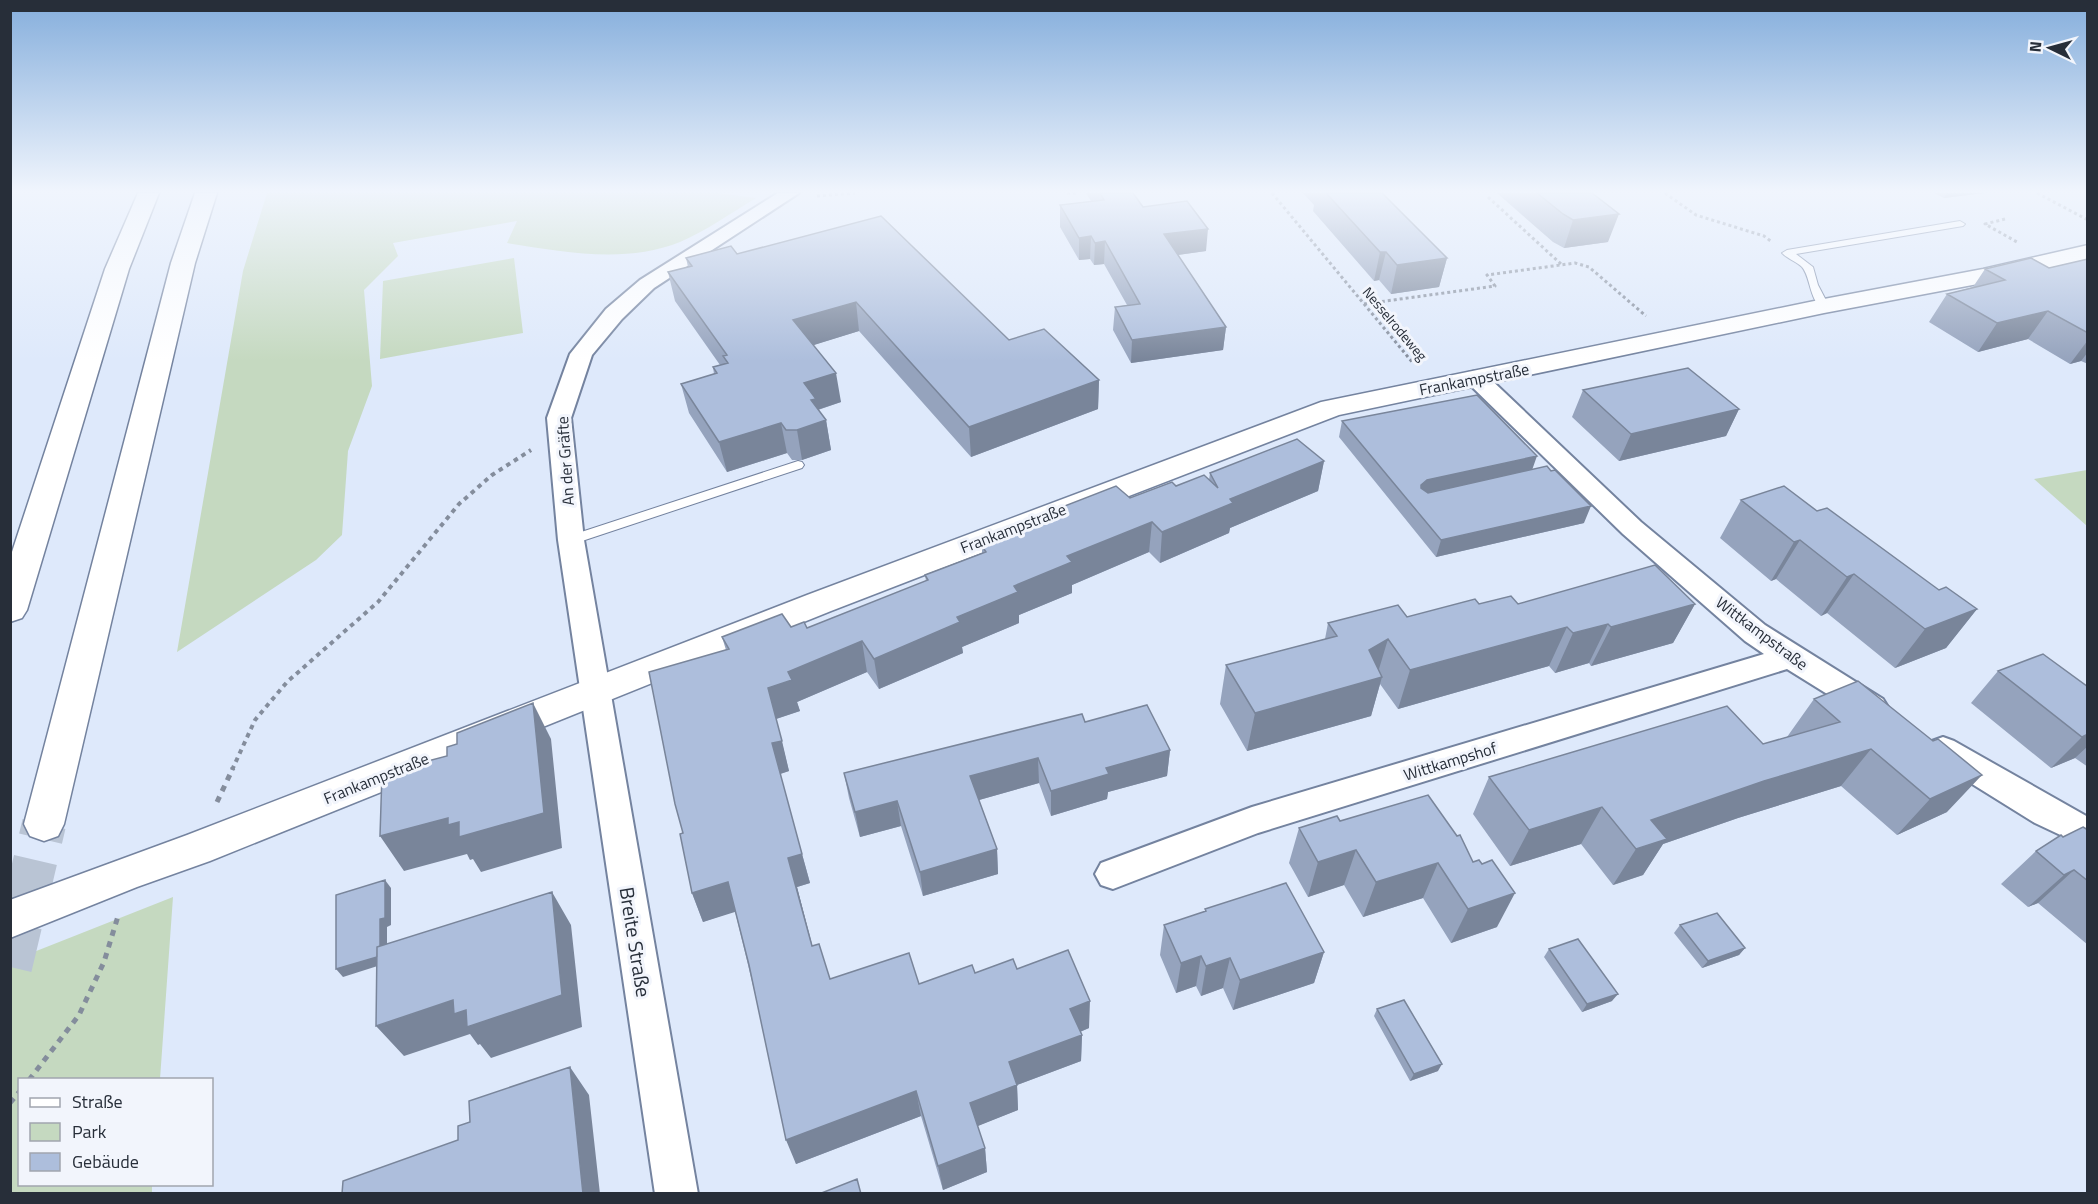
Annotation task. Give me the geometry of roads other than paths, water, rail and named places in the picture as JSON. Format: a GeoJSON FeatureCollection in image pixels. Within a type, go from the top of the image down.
{"type":"FeatureCollection","features":[{"type":"Feature","properties":{"kind":"main road"},"geometry":{"type":"LineString","coordinates":[[10,610],[125,249]]}},
{"type":"Feature","properties":{"kind":"main road"},"geometry":{"type":"LineString","coordinates":[[44,824],[188,249]]}},
{"type":"Feature","properties":{"kind":"main road","name":"Frankampstraße"},"geometry":{"type":"LineString","coordinates":[[10,919],[124,874],[196,849],[1109,490],[1331,408],[1824,306],[1983,276],[2088,252]]}},
{"type":"Feature","properties":{"kind":"street","name":"An der Gräfte"},"geometry":{"type":"LineString","coordinates":[[594,692],[571,540],[559,418],[581,354],[614,314],[647,284],[702,249]]}},
{"type":"Feature","properties":{"kind":"street","name":"Wittkampstraße"},"geometry":{"type":"LineString","coordinates":[[1476,378],[1566,471],[1755,633],[1891,718]]}},
{"type":"Feature","properties":{"kind":"street","name":"Wittkampshof"},"geometry":{"type":"LineString","coordinates":[[1113,874],[1252,821],[1791,657]]}},
{"type":"Feature","properties":{"kind":"street","name":"Breite Straße"},"geometry":{"type":"LineString","coordinates":[[594,692],[677,1194]]}},
{"type":"Feature","properties":{"kind":"street"},"geometry":{"type":"LineString","coordinates":[[1921,737],[2047,813],[2088,834]]}},
{"type":"Feature","properties":{"kind":"lane"},"geometry":{"type":"LineString","coordinates":[[1804,249],[1787,252],[1808,267],[1813,285],[1824,306]]}},
{"type":"Feature","properties":{"kind":"lane"},"geometry":{"type":"LineString","coordinates":[[571,540],[798,465]]}},
{"type":"Feature","properties":{"kind":"tunnel"},"geometry":{"type":"LineString","coordinates":[[10,967],[44,824]]}}]}
